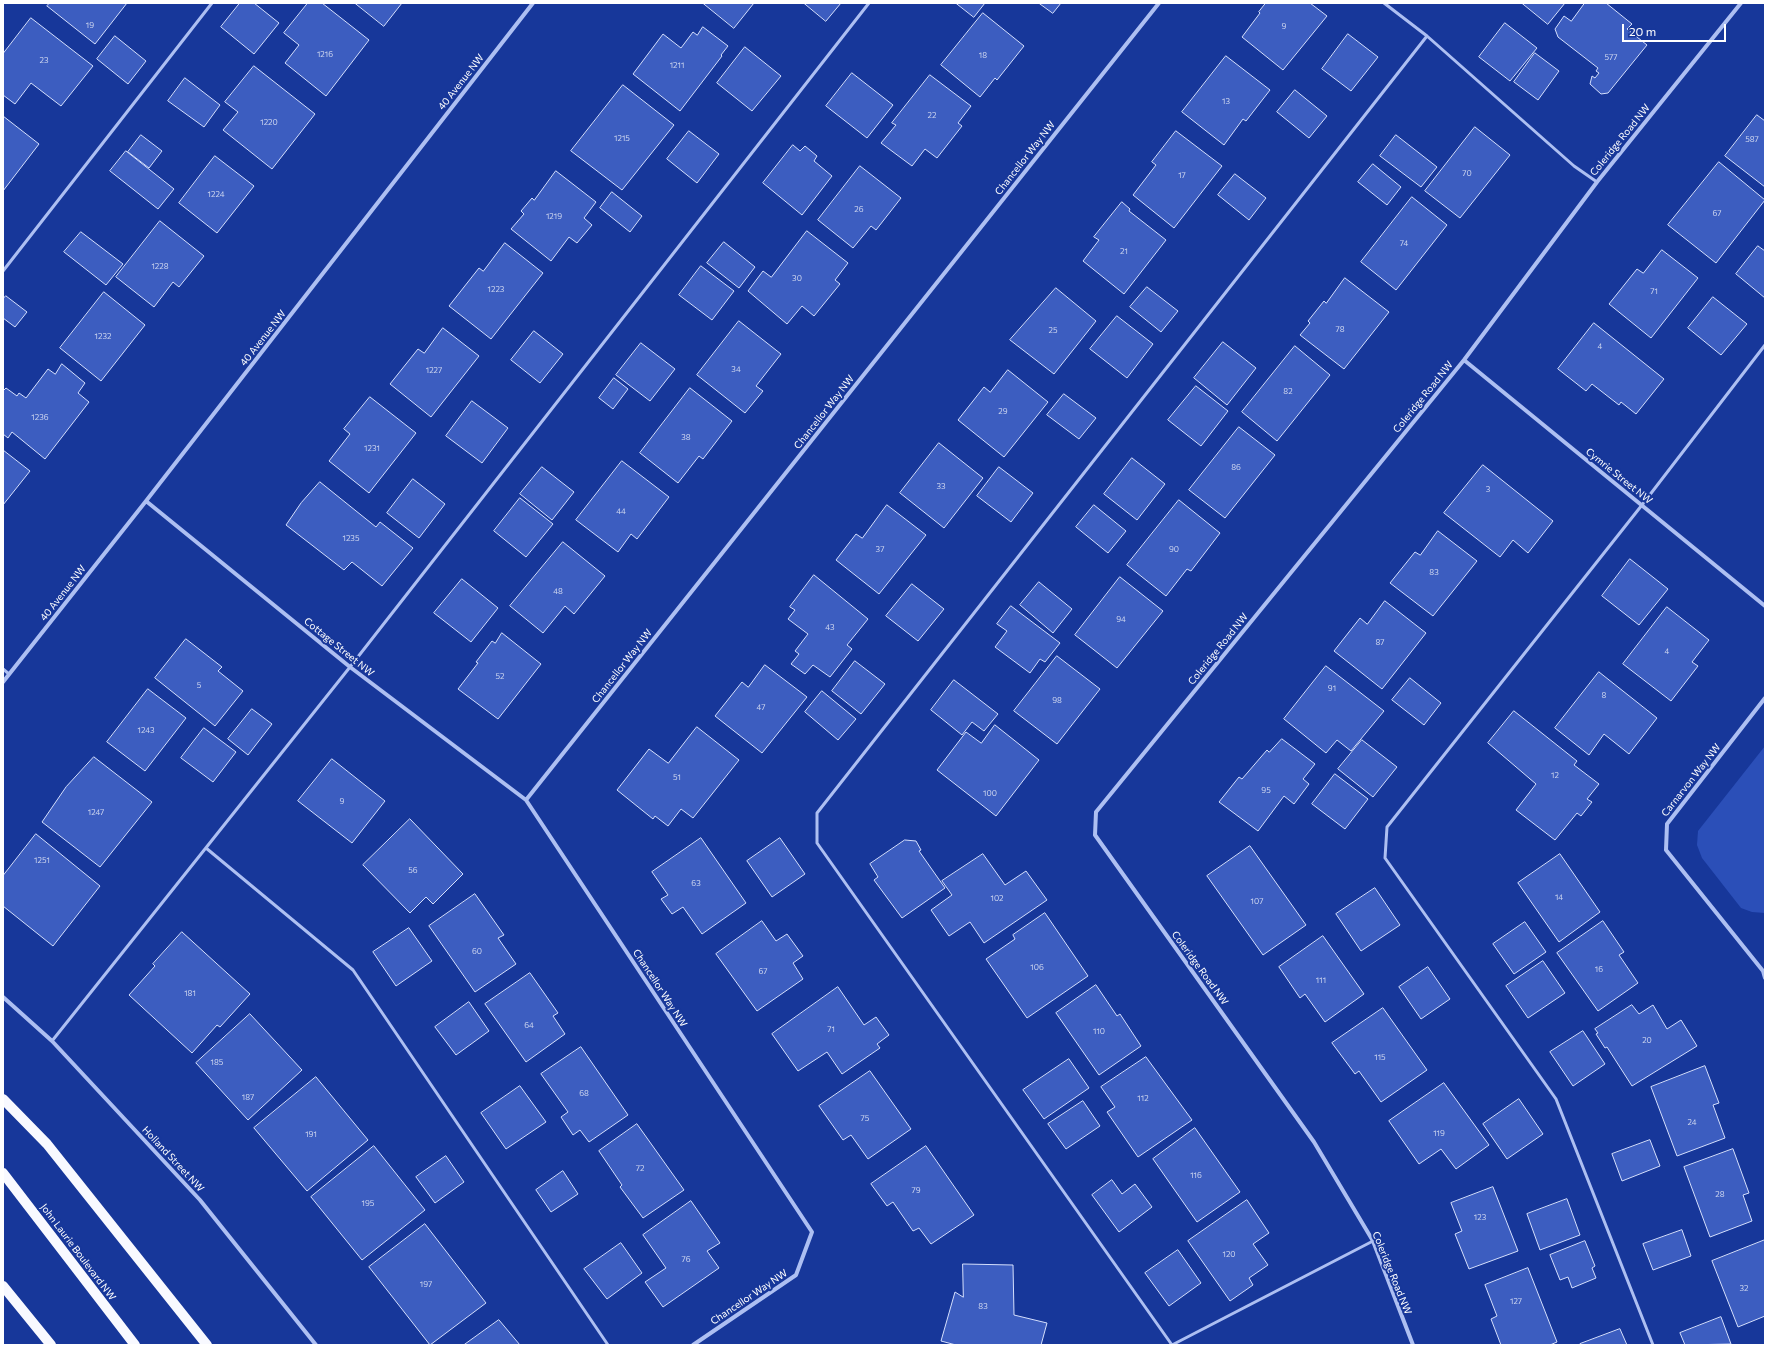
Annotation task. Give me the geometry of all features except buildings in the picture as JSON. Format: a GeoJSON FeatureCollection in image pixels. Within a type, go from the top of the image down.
{"type":"FeatureCollection","features":[{"type":"Feature","properties":{"kind":"main road"},"geometry":{"type":"LineString","coordinates":[[3,1099],[47,1144],[207,1345]]}},
{"type":"Feature","properties":{"kind":"main road","name":"John Laurie Boulevard NW"},"geometry":{"type":"LineString","coordinates":[[3,1173],[135,1345]]}},
{"type":"Feature","properties":{"kind":"main road"},"geometry":{"type":"LineString","coordinates":[[3,1286],[50,1345]]}},
{"type":"Feature","properties":{"kind":"street","name":"40 Avenue NW"},"geometry":{"type":"LineString","coordinates":[[3,682],[146,501],[533,3]]}},
{"type":"Feature","properties":{"kind":"street","name":"Chancellor Way NW"},"geometry":{"type":"LineString","coordinates":[[693,1345],[796,1275],[812,1232],[526,800],[1159,3]]}},
{"type":"Feature","properties":{"kind":"street","name":"Coleridge Road NW"},"geometry":{"type":"LineString","coordinates":[[1413,1345],[1373,1242],[1314,1142],[1095,835],[1096,812],[1464,360],[1597,182],[1741,3]]}},
{"type":"Feature","properties":{"kind":"street","name":"Cymrie Street NW"},"geometry":{"type":"LineString","coordinates":[[1464,360],[1765,606]]}},
{"type":"Feature","properties":{"kind":"street","name":"Cottage Street NW"},"geometry":{"type":"LineString","coordinates":[[146,501],[350,667],[526,800]]}},
{"type":"Feature","properties":{"kind":"street","name":"Carnarvon Way NW"},"geometry":{"type":"LineString","coordinates":[[1765,698],[1667,824],[1666,850],[1764,970],[1765,978]]}},
{"type":"Feature","properties":{"kind":"street","name":"Holland Street NW"},"geometry":{"type":"LineString","coordinates":[[3,997],[52,1041],[200,1200],[316,1345]]}},
{"type":"Feature","properties":{"kind":"lane"},"geometry":{"type":"LineString","coordinates":[[3,271],[212,3]]}},
{"type":"Feature","properties":{"kind":"lane"},"geometry":{"type":"LineString","coordinates":[[52,1041],[350,667],[869,3]]}},
{"type":"Feature","properties":{"kind":"lane"},"geometry":{"type":"LineString","coordinates":[[1384,3],[1427,36],[1574,166],[1597,182]]}},
{"type":"Feature","properties":{"kind":"lane"},"geometry":{"type":"LineString","coordinates":[[1373,1242],[1172,1345],[817,843],[817,813],[1427,36]]}},
{"type":"Feature","properties":{"kind":"lane"},"geometry":{"type":"LineString","coordinates":[[1653,1345],[1556,1099],[1385,858],[1387,827],[1642,505],[1765,345]]}},
{"type":"Feature","properties":{"kind":"lane"},"geometry":{"type":"LineString","coordinates":[[3,669],[9,674]]}},
{"type":"Feature","properties":{"kind":"lane"},"geometry":{"type":"LineString","coordinates":[[206,848],[353,970],[608,1345]]}},
{"type":"Feature","properties":{"kind":"shaded area"},"geometry":{"type":"Polygon","coordinates":[[[1765,746],[1765,913],[1752,912],[1741,908],[1702,858],[1697,845],[1698,831],[1765,746]]]}}]}
